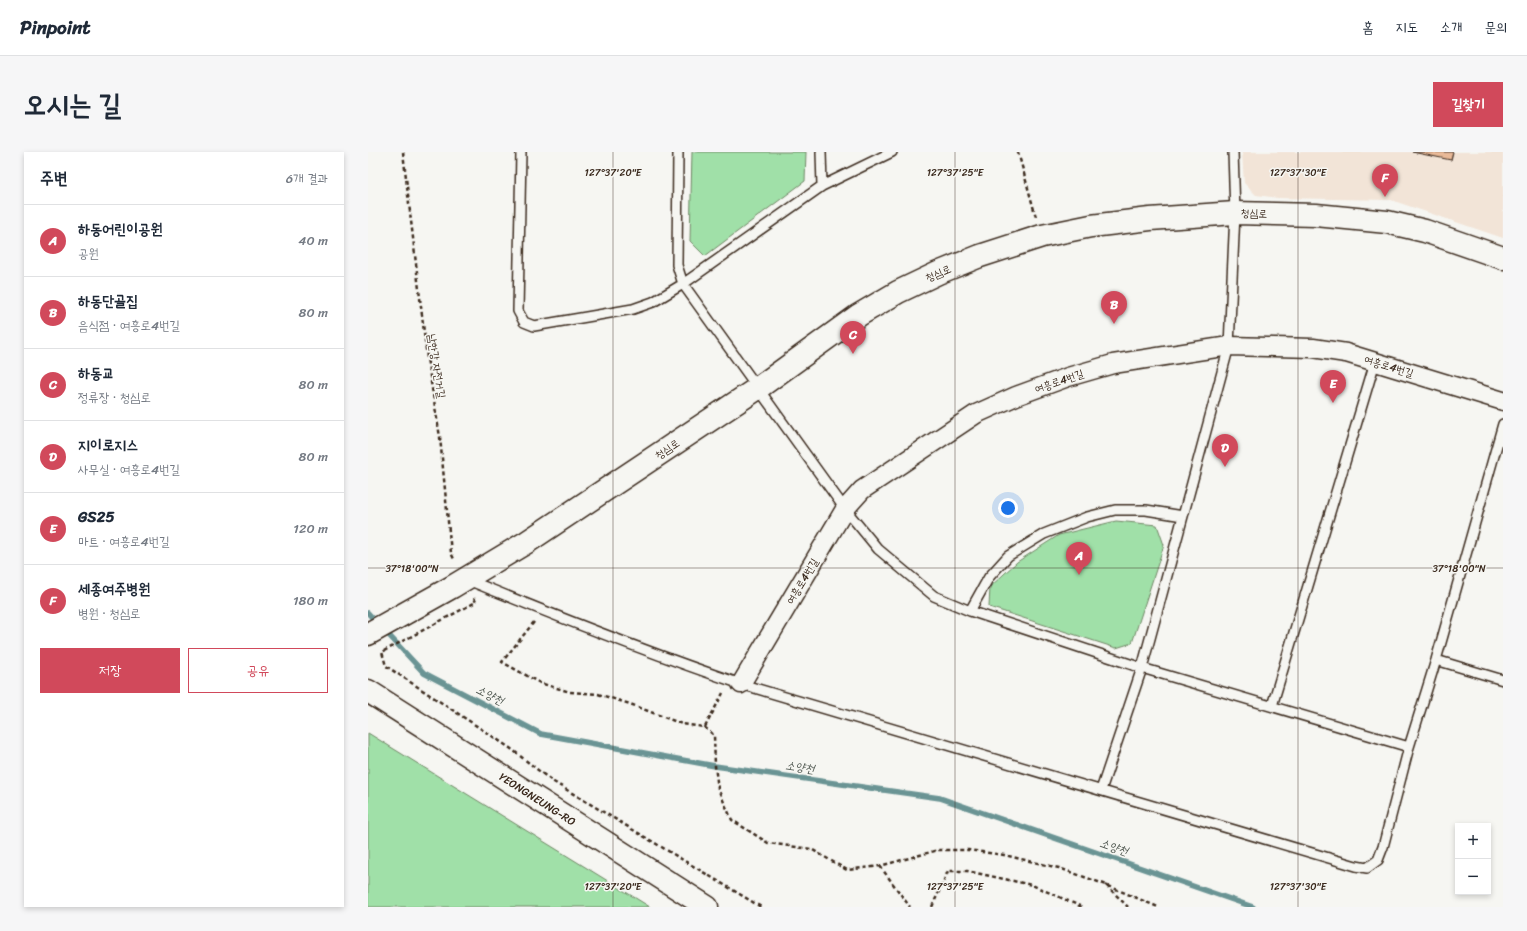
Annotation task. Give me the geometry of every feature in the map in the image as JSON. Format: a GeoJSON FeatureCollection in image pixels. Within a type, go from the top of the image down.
{"type":"FeatureCollection","features":[{"type":"Feature","properties":{"kind":"street","name":"청심로"},"geometry":{"type":"LineString","coordinates":[[368,634],[527,542],[758,388],[859,315],[898,292],[938,273],[1042,236],[1091,226],[1150,219],[1234,213],[1316,215],[1387,222],[1425,231],[1503,258]]}},
{"type":"Feature","properties":{"kind":"street","name":"여흥로4번길"},"geometry":{"type":"LineString","coordinates":[[736,682],[845,509],[862,490],[970,418],[1016,396],[1068,377],[1113,364],[1229,346],[1313,348],[1346,353],[1503,401]]}},
{"type":"Feature","properties":{"kind":"street","name":"YEONGNEUNG-RO"},"geometry":{"type":"LineString","coordinates":[[368,691],[707,907]]}},
{"type":"Feature","properties":{"kind":"lane"},"geometry":{"type":"LineString","coordinates":[[521,152],[518,311],[524,322],[534,326],[633,309],[653,302],[683,284],[822,186],[892,152]]}},
{"type":"Feature","properties":{"kind":"lane"},"geometry":{"type":"LineString","coordinates":[[678,152],[677,265],[683,284],[845,509],[878,549],[906,574],[934,596],[970,611],[1142,668],[1409,747]]}},
{"type":"Feature","properties":{"kind":"lane"},"geometry":{"type":"LineString","coordinates":[[821,152],[822,186]]}},
{"type":"Feature","properties":{"kind":"lane"},"geometry":{"type":"LineString","coordinates":[[1101,790],[1142,668],[1229,346],[1234,213],[1233,152]]}},
{"type":"Feature","properties":{"kind":"lane"},"geometry":{"type":"LineString","coordinates":[[1272,706],[1375,362]]}},
{"type":"Feature","properties":{"kind":"lane"},"geometry":{"type":"LineString","coordinates":[[458,583],[543,611],[668,659],[736,682],[1367,868],[1378,860],[1383,847],[1409,747],[1436,660],[1503,424]]}},
{"type":"Feature","properties":{"kind":"lane"},"geometry":{"type":"LineString","coordinates":[[970,611],[989,577],[1008,556],[1044,534],[1087,517],[1115,510],[1146,510],[1183,516]]}},
{"type":"Feature","properties":{"kind":"lane"},"geometry":{"type":"LineString","coordinates":[[1436,660],[1503,680]]}},
{"type":"Feature","properties":{"kind":"path","name":"남한강 자전거길"},"geometry":{"type":"LineString","coordinates":[[403,152],[426,358],[440,437],[451,553],[458,583]]}},
{"type":"Feature","properties":{"kind":"path"},"geometry":{"type":"LineString","coordinates":[[1018,152],[1042,236]]}},
{"type":"Feature","properties":{"kind":"path"},"geometry":{"type":"LineString","coordinates":[[476,602],[382,652],[386,666],[510,748],[552,781],[761,907]]}},
{"type":"Feature","properties":{"kind":"path"},"geometry":{"type":"LineString","coordinates":[[543,611],[502,662],[540,684],[570,692],[598,694],[630,704],[682,724],[704,727],[714,735],[715,766],[718,789],[732,820],[768,843],[811,849],[847,870],[880,866],[938,850],[968,850],[1004,855],[1059,868],[1104,884],[1158,907]]}},
{"type":"Feature","properties":{"kind":"path"},"geometry":{"type":"LineString","coordinates":[[704,727],[736,682]]}},
{"type":"Feature","properties":{"kind":"path"},"geometry":{"type":"LineString","coordinates":[[880,866],[910,907]]}},
{"type":"Feature","properties":{"kind":"path"},"geometry":{"type":"LineString","coordinates":[[932,907],[948,871],[967,871],[1032,885],[1082,907]]}},
{"type":"Feature","properties":{"kind":"path"},"geometry":{"type":"LineString","coordinates":[[1104,884],[1128,907]]}},
{"type":"Feature","properties":{"kind":"shaded area"},"geometry":{"type":"Polygon","coordinates":[[[1242,152],[1503,152],[1503,238],[1391,200],[1278,198],[1256,195],[1244,183],[1242,152]]]}},
{"type":"Feature","properties":{"kind":"green space"},"geometry":{"type":"Polygon","coordinates":[[[692,152],[806,152],[805,181],[705,256],[690,241],[692,152]]]}},
{"type":"Feature","properties":{"kind":"green space"},"geometry":{"type":"Polygon","coordinates":[[[1116,521],[1157,525],[1164,545],[1132,643],[1116,648],[989,607],[990,587],[1017,562],[1059,535],[1116,521]]]}},
{"type":"Feature","properties":{"kind":"green space"},"geometry":{"type":"Polygon","coordinates":[[[368,733],[650,907],[368,907],[368,733]]]}},
{"type":"Feature","properties":{"kind":"building"},"geometry":{"type":"Polygon","coordinates":[[[1412,152],[1453,152],[1451,160],[1412,152]]]}},
{"type":"Feature","properties":{"kind":"waterway","name":"소양천"},"geometry":{"type":"LineString","coordinates":[[368,613],[377,623]]}},
{"type":"Feature","properties":{"kind":"waterway","name":"소양천"},"geometry":{"type":"LineString","coordinates":[[385,631],[424,673],[541,734],[715,766],[940,798],[1253,907]]}},
{"type":"Feature","properties":{"kind":"place","name":"세종여주병원"},"geometry":{"type":"Point","coordinates":[1385,197]}},
{"type":"Feature","properties":{"kind":"place","name":"하동단골집"},"geometry":{"type":"Point","coordinates":[1114,324]}},
{"type":"Feature","properties":{"kind":"place","name":"하동교"},"geometry":{"type":"Point","coordinates":[853,354]}},
{"type":"Feature","properties":{"kind":"place","name":"GS25"},"geometry":{"type":"Point","coordinates":[1333,403]}},
{"type":"Feature","properties":{"kind":"place","name":"지이로지스"},"geometry":{"type":"Point","coordinates":[1225,467]}},
{"type":"Feature","properties":{"kind":"place","name":"하동어린이공원"},"geometry":{"type":"Point","coordinates":[1079,575]}}]}
